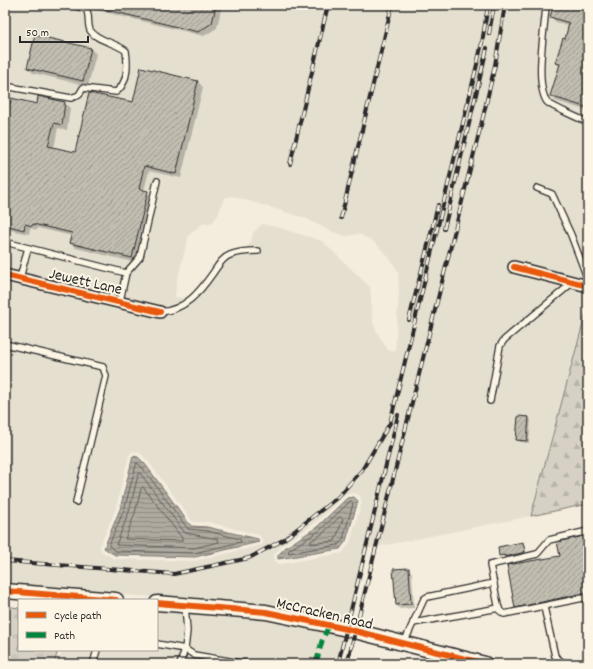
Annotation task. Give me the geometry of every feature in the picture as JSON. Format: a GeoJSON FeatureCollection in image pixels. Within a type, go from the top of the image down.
{"type":"FeatureCollection","features":[{"type":"Feature","properties":{"kind":"street"},"geometry":{"type":"LineString","coordinates":[[514,267],[588,286]]}},
{"type":"Feature","properties":{"kind":"street","name":"Jewett Lane"},"geometry":{"type":"LineString","coordinates":[[5,275],[120,301],[160,312]]}},
{"type":"Feature","properties":{"kind":"street"},"geometry":{"type":"LineString","coordinates":[[5,591],[90,599]]}},
{"type":"Feature","properties":{"kind":"street","name":"McCracken Road"},"geometry":{"type":"LineString","coordinates":[[158,603],[266,612],[404,644],[458,661],[485,664]]}},
{"type":"Feature","properties":{"kind":"lane"},"geometry":{"type":"LineString","coordinates":[[5,86],[71,98],[79,95],[83,88],[116,92],[120,89],[124,83],[127,72],[126,51],[121,47],[94,35],[90,31],[86,9],[71,5]]}},
{"type":"Feature","properties":{"kind":"lane"},"geometry":{"type":"LineString","coordinates":[[546,5],[540,73],[542,91],[547,103],[588,122]]}},
{"type":"Feature","properties":{"kind":"lane"},"geometry":{"type":"LineString","coordinates":[[120,301],[126,273],[140,257],[157,181]]}},
{"type":"Feature","properties":{"kind":"lane"},"geometry":{"type":"LineString","coordinates":[[537,188],[552,194],[571,235],[588,280]]}},
{"type":"Feature","properties":{"kind":"lane"},"geometry":{"type":"LineString","coordinates":[[5,242],[126,273]]}},
{"type":"Feature","properties":{"kind":"lane"},"geometry":{"type":"LineString","coordinates":[[20,278],[28,248]]}},
{"type":"Feature","properties":{"kind":"lane"},"geometry":{"type":"LineString","coordinates":[[160,312],[172,311],[196,294],[222,260],[230,255],[247,251],[258,251]]}},
{"type":"Feature","properties":{"kind":"lane"},"geometry":{"type":"LineString","coordinates":[[490,401],[500,346],[504,340],[572,282]]}},
{"type":"Feature","properties":{"kind":"lane"},"geometry":{"type":"LineString","coordinates":[[5,344],[103,367],[106,376],[76,502]]}},
{"type":"Feature","properties":{"kind":"lane"},"geometry":{"type":"LineString","coordinates":[[588,531],[549,540],[537,554],[490,565],[499,608],[501,613],[504,614],[588,597]]}},
{"type":"Feature","properties":{"kind":"lane"},"geometry":{"type":"LineString","coordinates":[[404,644],[424,599],[427,597],[494,583]]}},
{"type":"Feature","properties":{"kind":"lane"},"geometry":{"type":"LineString","coordinates":[[180,664],[185,649],[187,631],[185,605]]}},
{"type":"Feature","properties":{"kind":"lane"},"geometry":{"type":"LineString","coordinates":[[544,606],[555,656],[562,662],[570,664]]}},
{"type":"Feature","properties":{"kind":"lane"},"geometry":{"type":"LineString","coordinates":[[413,624],[499,608]]}},
{"type":"Feature","properties":{"kind":"lane"},"geometry":{"type":"LineString","coordinates":[[158,644],[185,649],[194,655],[247,664]]}},
{"type":"Feature","properties":{"kind":"lane"},"geometry":{"type":"LineString","coordinates":[[93,664],[98,651]]}},
{"type":"Feature","properties":{"kind":"shaded area"},"geometry":{"type":"Polygon","coordinates":[[[5,5],[588,5],[588,281],[511,261],[508,271],[588,292],[588,305],[531,516],[366,549],[348,624],[175,599],[5,585],[5,281],[163,318],[166,308],[5,270],[5,5]],[[232,196],[224,198],[218,215],[213,222],[202,224],[189,235],[177,280],[175,297],[183,298],[192,294],[224,259],[243,250],[250,244],[253,233],[262,224],[280,228],[322,241],[370,287],[373,323],[388,350],[395,352],[399,289],[398,271],[388,256],[373,241],[359,234],[345,236],[330,231],[305,218],[232,196]],[[133,451],[129,455],[116,508],[100,546],[101,551],[114,559],[195,561],[262,545],[263,541],[259,535],[208,522],[193,522],[148,461],[140,453],[133,451]],[[355,493],[346,494],[314,524],[283,544],[274,555],[275,562],[281,564],[343,553],[350,542],[362,502],[360,496],[355,493]]]}},
{"type":"Feature","properties":{"kind":"shaded area"},"geometry":{"type":"Polygon","coordinates":[[[158,608],[265,617],[346,634],[339,664],[58,664],[62,651],[158,651],[158,608]]]}},
{"type":"Feature","properties":{"kind":"green space"},"geometry":{"type":"Polygon","coordinates":[[[588,305],[588,504],[531,516],[536,497],[588,305]]]}},
{"type":"Feature","properties":{"kind":"green space"},"geometry":{"type":"Polygon","coordinates":[[[5,606],[18,608],[18,651],[58,651],[54,664],[5,664],[5,606]]]}},
{"type":"Feature","properties":{"kind":"water"},"geometry":{"type":"Polygon","coordinates":[[[133,456],[138,457],[145,464],[191,526],[207,527],[258,539],[259,542],[195,557],[115,555],[104,548],[120,509],[133,456]]]}},
{"type":"Feature","properties":{"kind":"water"},"geometry":{"type":"Polygon","coordinates":[[[354,497],[358,501],[346,541],[340,549],[278,559],[278,555],[286,547],[317,527],[347,498],[354,497]]]}},
{"type":"Feature","properties":{"kind":"building"},"geometry":{"type":"Polygon","coordinates":[[[100,5],[216,5],[212,23],[198,32],[99,8],[100,5]]]}},
{"type":"Feature","properties":{"kind":"building"},"geometry":{"type":"Polygon","coordinates":[[[554,5],[580,5],[588,7],[588,108],[550,96],[560,64],[555,63],[563,38],[565,39],[569,23],[550,17],[554,5]]]}},
{"type":"Feature","properties":{"kind":"building"},"geometry":{"type":"Polygon","coordinates":[[[35,35],[91,48],[83,81],[27,68],[35,35]]]}},
{"type":"Feature","properties":{"kind":"building"},"geometry":{"type":"Polygon","coordinates":[[[141,67],[198,81],[176,174],[144,166],[139,189],[148,191],[132,258],[69,243],[72,233],[33,224],[32,226],[25,224],[24,230],[5,225],[5,124],[11,98],[37,104],[38,96],[65,102],[62,125],[54,123],[48,146],[75,152],[89,93],[133,102],[141,67]]]}},
{"type":"Feature","properties":{"kind":"building"},"geometry":{"type":"Polygon","coordinates":[[[518,416],[529,417],[527,441],[516,440],[518,416]]]}},
{"type":"Feature","properties":{"kind":"building"},"geometry":{"type":"Polygon","coordinates":[[[588,535],[588,592],[515,608],[507,565],[560,556],[557,542],[588,535]]]}},
{"type":"Feature","properties":{"kind":"building"},"geometry":{"type":"Polygon","coordinates":[[[523,542],[525,552],[505,557],[505,555],[499,556],[498,547],[523,542]]]}},
{"type":"Feature","properties":{"kind":"building"},"geometry":{"type":"Polygon","coordinates":[[[409,568],[411,604],[396,605],[393,569],[409,568]]]}},
{"type":"Feature","properties":{"kind":"railway"},"geometry":{"type":"LineString","coordinates":[[290,164],[328,5]]}},
{"type":"Feature","properties":{"kind":"railway"},"geometry":{"type":"LineString","coordinates":[[341,218],[392,5]]}},
{"type":"Feature","properties":{"kind":"railway"},"geometry":{"type":"LineString","coordinates":[[5,561],[174,574],[249,558],[283,540],[338,497],[362,470],[390,423],[471,90],[482,43],[488,5]]}},
{"type":"Feature","properties":{"kind":"railway"},"geometry":{"type":"LineString","coordinates":[[489,34],[494,5]]}},
{"type":"Feature","properties":{"kind":"railway"},"geometry":{"type":"LineString","coordinates":[[347,664],[483,117],[495,65],[505,5]]}},
{"type":"Feature","properties":{"kind":"railway"},"geometry":{"type":"LineString","coordinates":[[444,229],[487,48]]}},
{"type":"Feature","properties":{"kind":"railway"},"geometry":{"type":"LineString","coordinates":[[409,320],[438,205]]}},
{"type":"Feature","properties":{"kind":"railway"},"geometry":{"type":"LineString","coordinates":[[338,664],[398,415]]}},
{"type":"Feature","properties":{"kind":"marked path"},"geometry":{"type":"LineString","coordinates":[[316,664],[322,641],[329,625]]}},
{"type":"Feature","properties":{"kind":"cycle path"},"geometry":{"type":"LineString","coordinates":[[514,267],[588,286]]}},
{"type":"Feature","properties":{"kind":"cycle path"},"geometry":{"type":"LineString","coordinates":[[5,275],[160,312]]}},
{"type":"Feature","properties":{"kind":"cycle path"},"geometry":{"type":"LineString","coordinates":[[5,591],[104,599]]}},
{"type":"Feature","properties":{"kind":"cycle path"},"geometry":{"type":"LineString","coordinates":[[158,603],[266,612],[347,629],[485,664]]}}]}
